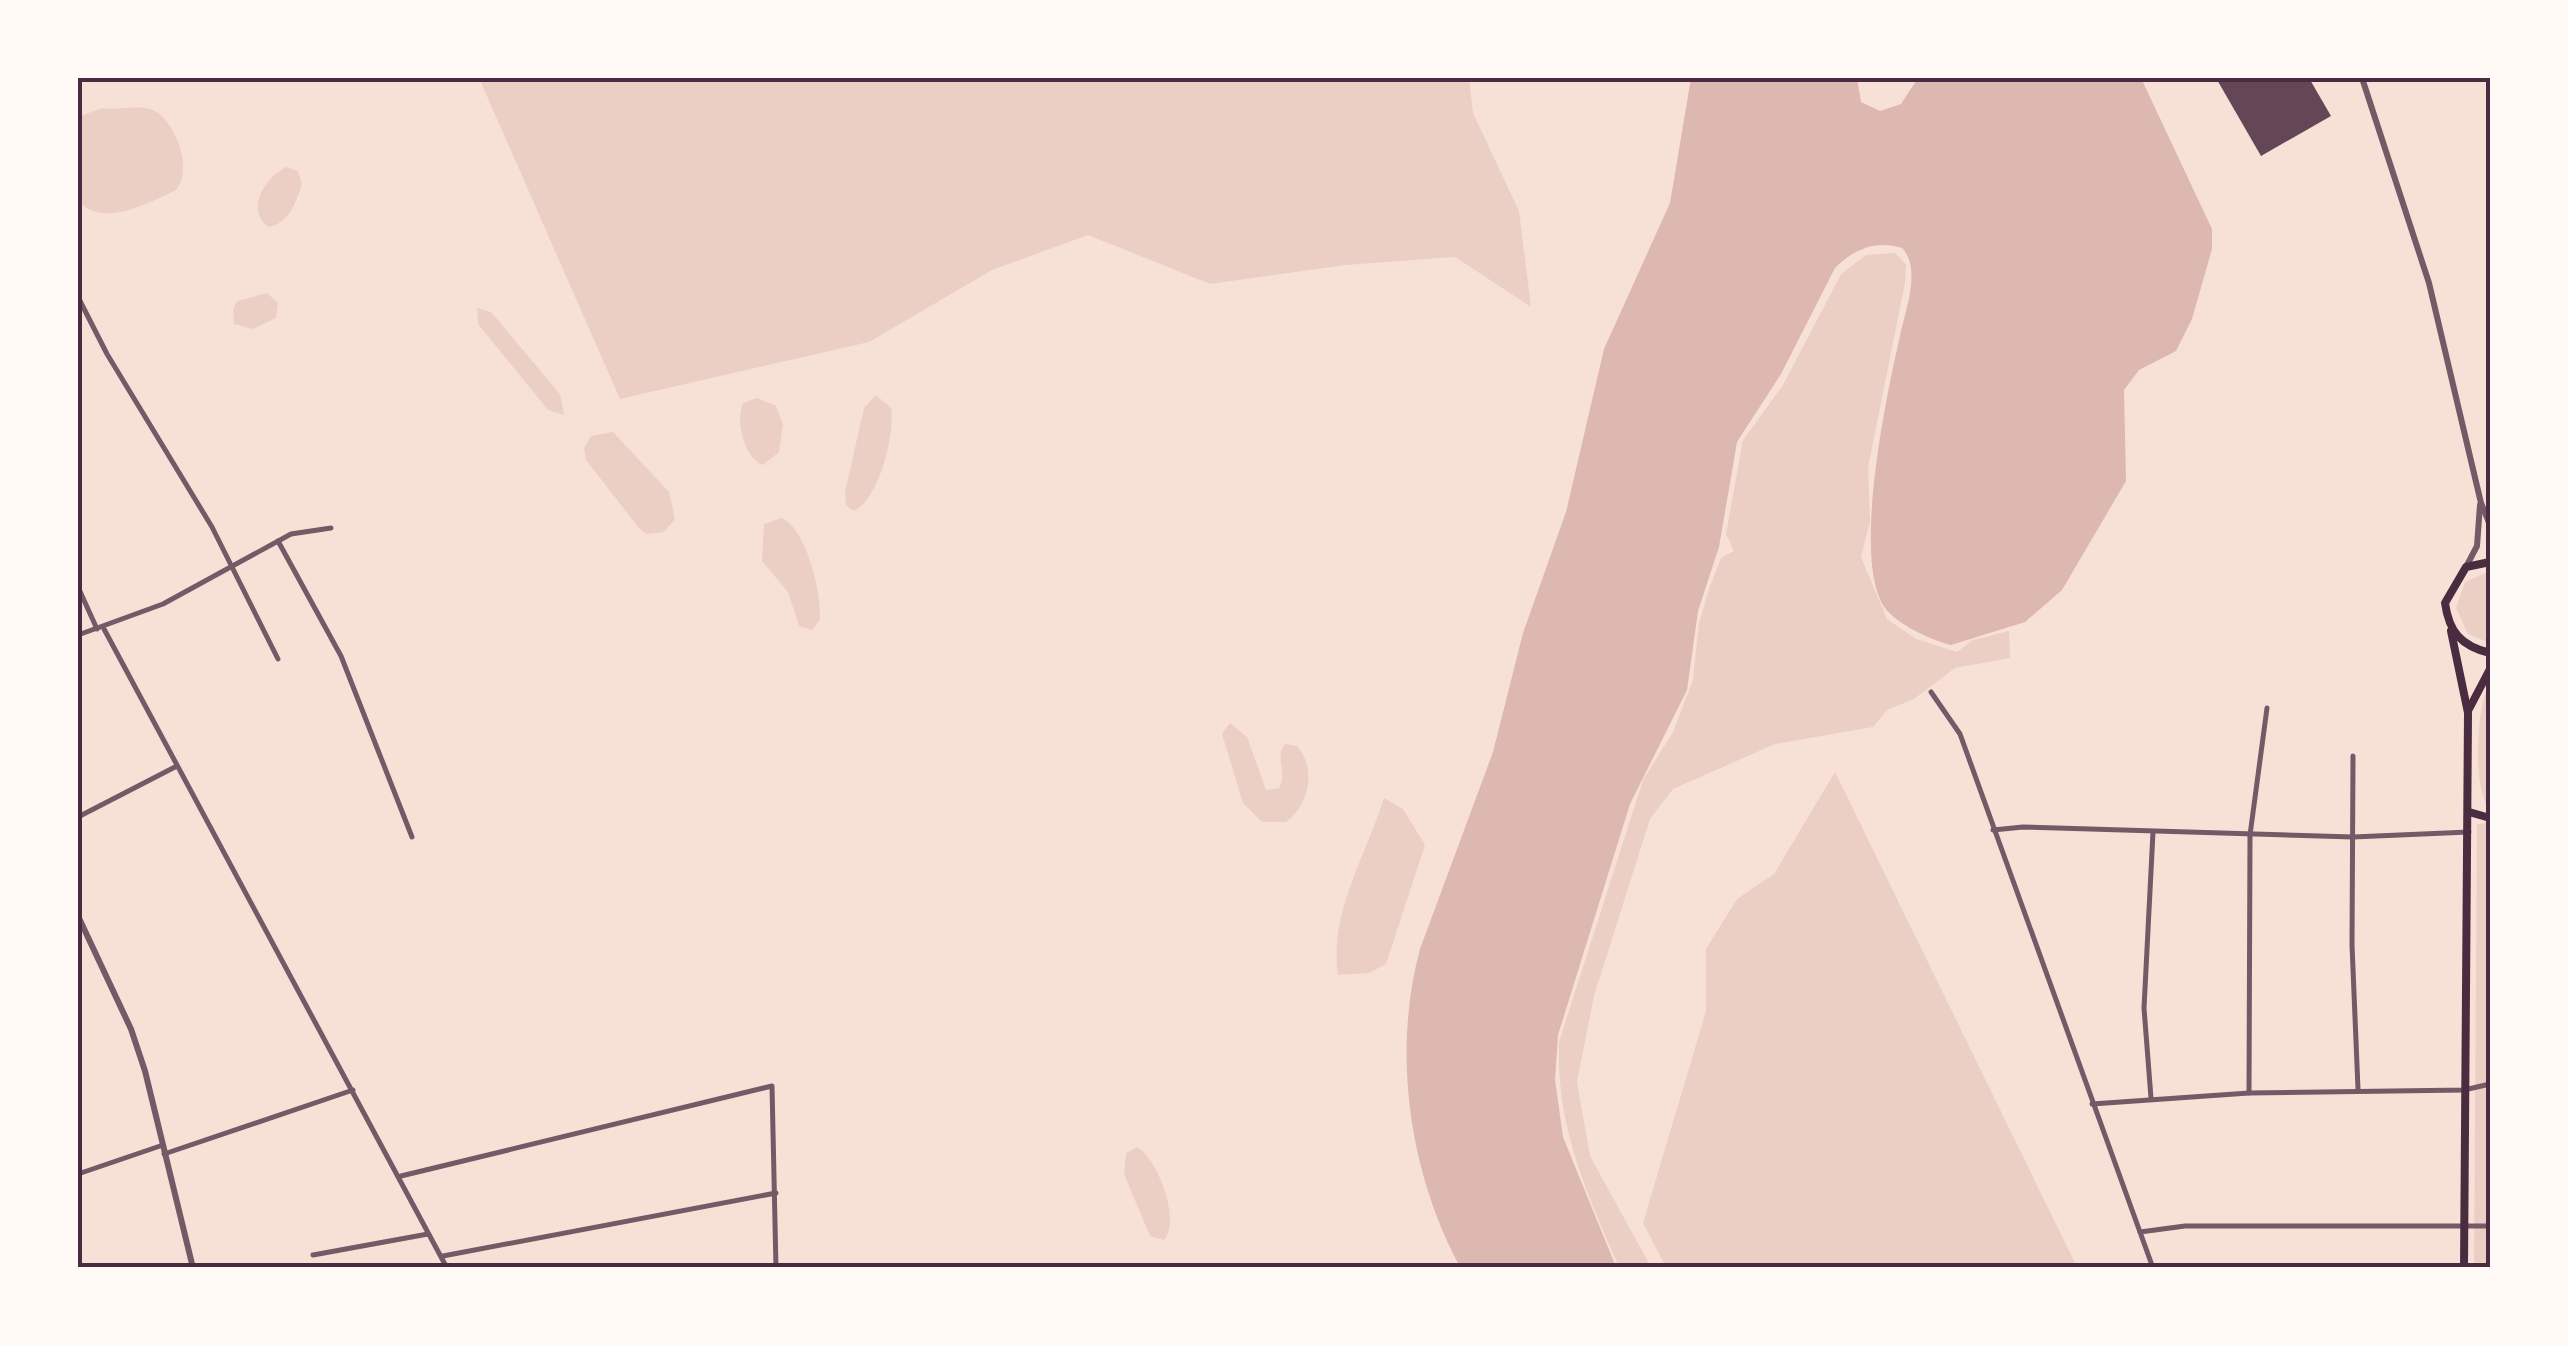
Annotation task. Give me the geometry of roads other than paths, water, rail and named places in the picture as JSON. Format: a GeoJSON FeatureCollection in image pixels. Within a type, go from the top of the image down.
{"type":"FeatureCollection","features":[{"type":"Feature","properties":{"kind":"main road"},"geometry":{"type":"LineString","coordinates":[[2464,1268],[2468,713],[2445,604],[2466,567],[2490,562]]}},
{"type":"Feature","properties":{"kind":"main road"},"geometry":{"type":"LineString","coordinates":[[2451,631],[2474,649],[2490,652]]}},
{"type":"Feature","properties":{"kind":"main road"},"geometry":{"type":"LineString","coordinates":[[2468,713],[2478,686],[2490,669]]}},
{"type":"Feature","properties":{"kind":"main road"},"geometry":{"type":"LineString","coordinates":[[2469,812],[2490,818]]}},
{"type":"Feature","properties":{"kind":"street"},"geometry":{"type":"LineString","coordinates":[[2362,78],[2430,283],[2480,504],[2490,525]]}},
{"type":"Feature","properties":{"kind":"street"},"geometry":{"type":"LineString","coordinates":[[78,297],[232,566],[278,659]]}},
{"type":"Feature","properties":{"kind":"street"},"geometry":{"type":"LineString","coordinates":[[2466,567],[2477,546],[2480,504]]}},
{"type":"Feature","properties":{"kind":"street"},"geometry":{"type":"LineString","coordinates":[[78,635],[101,629],[291,534],[331,528]]}},
{"type":"Feature","properties":{"kind":"street"},"geometry":{"type":"LineString","coordinates":[[278,541],[341,656],[412,837]]}},
{"type":"Feature","properties":{"kind":"street"},"geometry":{"type":"LineString","coordinates":[[78,587],[401,1176],[447,1268]]}},
{"type":"Feature","properties":{"kind":"street"},"geometry":{"type":"LineString","coordinates":[[1932,692],[1960,734],[2154,1268]]}},
{"type":"Feature","properties":{"kind":"street"},"geometry":{"type":"LineString","coordinates":[[2249,1092],[2250,834],[2267,708]]}},
{"type":"Feature","properties":{"kind":"street"},"geometry":{"type":"LineString","coordinates":[[2353,756],[2358,1089]]}},
{"type":"Feature","properties":{"kind":"street"},"geometry":{"type":"LineString","coordinates":[[78,816],[176,767]]}},
{"type":"Feature","properties":{"kind":"street"},"geometry":{"type":"LineString","coordinates":[[1993,830],[2023,826],[2353,837],[2469,832]]}},
{"type":"Feature","properties":{"kind":"street"},"geometry":{"type":"LineString","coordinates":[[2151,1098],[2144,1008],[2152,832]]}},
{"type":"Feature","properties":{"kind":"street"},"geometry":{"type":"LineString","coordinates":[[78,916],[130,1029],[193,1268]]}},
{"type":"Feature","properties":{"kind":"street"},"geometry":{"type":"LineString","coordinates":[[2092,1104],[2249,1092],[2464,1090],[2490,1084]]}},
{"type":"Feature","properties":{"kind":"street"},"geometry":{"type":"LineString","coordinates":[[401,1176],[772,1086],[776,1268]]}},
{"type":"Feature","properties":{"kind":"street"},"geometry":{"type":"LineString","coordinates":[[78,1174],[353,1090]]}},
{"type":"Feature","properties":{"kind":"street"},"geometry":{"type":"LineString","coordinates":[[443,1256],[776,1193]]}},
{"type":"Feature","properties":{"kind":"street"},"geometry":{"type":"LineString","coordinates":[[2140,1232],[2185,1226],[2490,1226]]}},
{"type":"Feature","properties":{"kind":"street"},"geometry":{"type":"LineString","coordinates":[[312,1255],[428,1234]]}}]}
